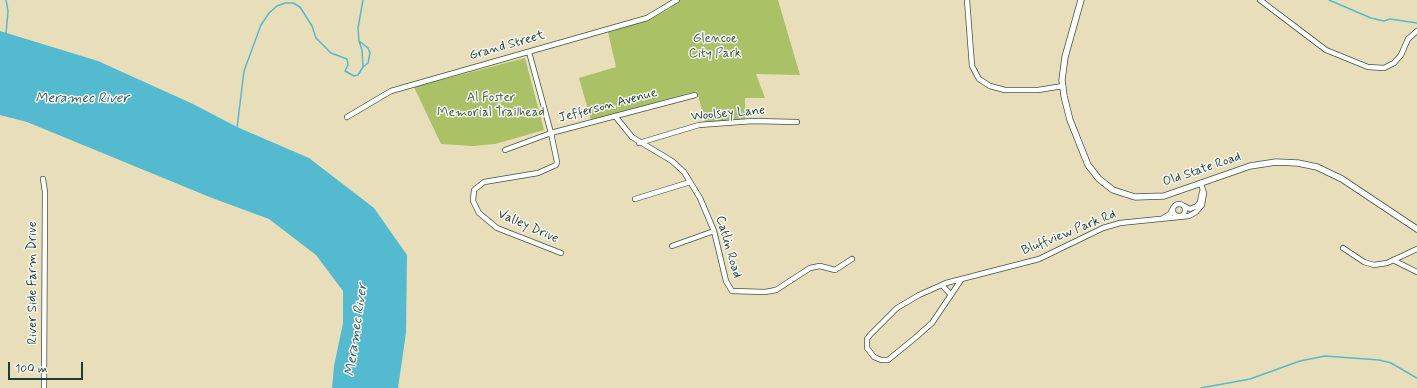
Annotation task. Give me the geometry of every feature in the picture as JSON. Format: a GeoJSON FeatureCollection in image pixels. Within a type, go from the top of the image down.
{"type":"FeatureCollection","features":[{"type":"Feature","properties":{"kind":"street"},"geometry":{"type":"LineString","coordinates":[[967,0],[972,66],[979,79],[990,86],[1005,90],[1038,90],[1063,86]]}},
{"type":"Feature","properties":{"kind":"street","name":"Old State Road"},"geometry":{"type":"LineString","coordinates":[[1081,0],[1065,57],[1063,86],[1070,120],[1082,152],[1096,175],[1113,190],[1130,196],[1152,197],[1202,187],[1236,170],[1264,163],[1290,162],[1308,164],[1342,179],[1417,229]]}},
{"type":"Feature","properties":{"kind":"street"},"geometry":{"type":"LineString","coordinates":[[1260,0],[1326,50],[1368,68],[1384,68],[1394,63],[1401,55],[1408,39],[1417,31]]}},
{"type":"Feature","properties":{"kind":"street","name":"Grand Street"},"geometry":{"type":"LineString","coordinates":[[347,117],[390,91],[647,18],[676,1]]}},
{"type":"Feature","properties":{"kind":"street"},"geometry":{"type":"LineString","coordinates":[[529,52],[551,133]]}},
{"type":"Feature","properties":{"kind":"street","name":"Jefferson Avenue"},"geometry":{"type":"LineString","coordinates":[[505,150],[551,133],[695,95]]}},
{"type":"Feature","properties":{"kind":"street","name":"Catlin Road"},"geometry":{"type":"LineString","coordinates":[[615,116],[632,137],[639,143],[672,161],[684,172],[714,231],[728,288],[734,292],[765,292],[776,290],[810,268],[820,266],[835,270],[852,259]]}},
{"type":"Feature","properties":{"kind":"street","name":"Woolsey Lane"},"geometry":{"type":"LineString","coordinates":[[639,143],[699,125],[753,121],[797,122]]}},
{"type":"Feature","properties":{"kind":"street","name":"Valley Drive"},"geometry":{"type":"LineString","coordinates":[[551,133],[557,162],[556,165],[538,173],[484,182],[474,190],[473,201],[479,213],[497,228],[561,253]]}},
{"type":"Feature","properties":{"kind":"street","name":"River Side Farm Drive"},"geometry":{"type":"LineString","coordinates":[[43,179],[45,192],[44,388]]}},
{"type":"Feature","properties":{"kind":"street"},"geometry":{"type":"LineString","coordinates":[[635,199],[690,182]]}},
{"type":"Feature","properties":{"kind":"street"},"geometry":{"type":"LineString","coordinates":[[1163,218],[1170,214],[1173,208],[1178,204],[1190,209],[1197,206],[1200,202],[1202,187]]}},
{"type":"Feature","properties":{"kind":"street","name":"Bluffview Park Rd"},"geometry":{"type":"LineString","coordinates":[[951,295],[932,323],[888,360],[882,360],[874,357],[867,348],[867,340],[870,335],[897,308],[918,295],[942,285],[1039,259],[1103,228],[1120,223],[1193,214],[1202,205],[1202,187]]}},
{"type":"Feature","properties":{"kind":"street"},"geometry":{"type":"LineString","coordinates":[[1173,208],[1174,214],[1179,216],[1185,212],[1184,206]]}},
{"type":"Feature","properties":{"kind":"street"},"geometry":{"type":"LineString","coordinates":[[672,246],[714,231]]}},
{"type":"Feature","properties":{"kind":"street"},"geometry":{"type":"LineString","coordinates":[[1343,248],[1369,264],[1380,265],[1417,249]]}},
{"type":"Feature","properties":{"kind":"street"},"geometry":{"type":"LineString","coordinates":[[1393,260],[1417,272]]}},
{"type":"Feature","properties":{"kind":"street"},"geometry":{"type":"LineString","coordinates":[[942,285],[951,295],[961,280]]}},
{"type":"Feature","properties":{"kind":"green space","name":"Glencoe City Park"},"geometry":{"type":"Polygon","coordinates":[[[679,0],[778,0],[800,75],[756,74],[765,98],[745,98],[745,120],[705,122],[697,91],[591,120],[579,78],[616,67],[608,32],[646,21],[669,9],[679,0]]]}},
{"type":"Feature","properties":{"kind":"green space","name":"Al Foster Memorial Trailhead"},"geometry":{"type":"Polygon","coordinates":[[[525,58],[544,130],[495,144],[473,146],[441,144],[414,87],[525,58]]]}},
{"type":"Feature","properties":{"kind":"water","name":"Meramec River"},"geometry":{"type":"Polygon","coordinates":[[[0,31],[98,61],[193,104],[237,127],[309,158],[374,208],[407,255],[406,333],[398,388],[332,388],[334,366],[343,323],[343,291],[316,255],[269,219],[212,198],[27,122],[0,115],[0,31]]]}},
{"type":"Feature","properties":{"kind":"waterway"},"geometry":{"type":"LineString","coordinates":[[6,0],[8,11],[6,34]]}},
{"type":"Feature","properties":{"kind":"waterway"},"geometry":{"type":"LineString","coordinates":[[237,128],[244,71],[261,25],[269,13],[277,6],[285,3],[293,3],[300,7],[312,26],[316,38],[331,53],[347,59],[348,65],[345,71],[354,76],[358,75],[363,67],[358,28],[363,0]]}},
{"type":"Feature","properties":{"kind":"waterway"},"geometry":{"type":"LineString","coordinates":[[1329,0],[1371,18],[1384,21],[1390,19],[1417,23]]}},
{"type":"Feature","properties":{"kind":"waterway"},"geometry":{"type":"LineString","coordinates":[[359,41],[368,48],[370,53],[368,63],[363,67]]}},
{"type":"Feature","properties":{"kind":"waterway"},"geometry":{"type":"LineString","coordinates":[[1201,388],[1250,379],[1300,361],[1325,356],[1379,360],[1391,363],[1417,378]]}}]}
